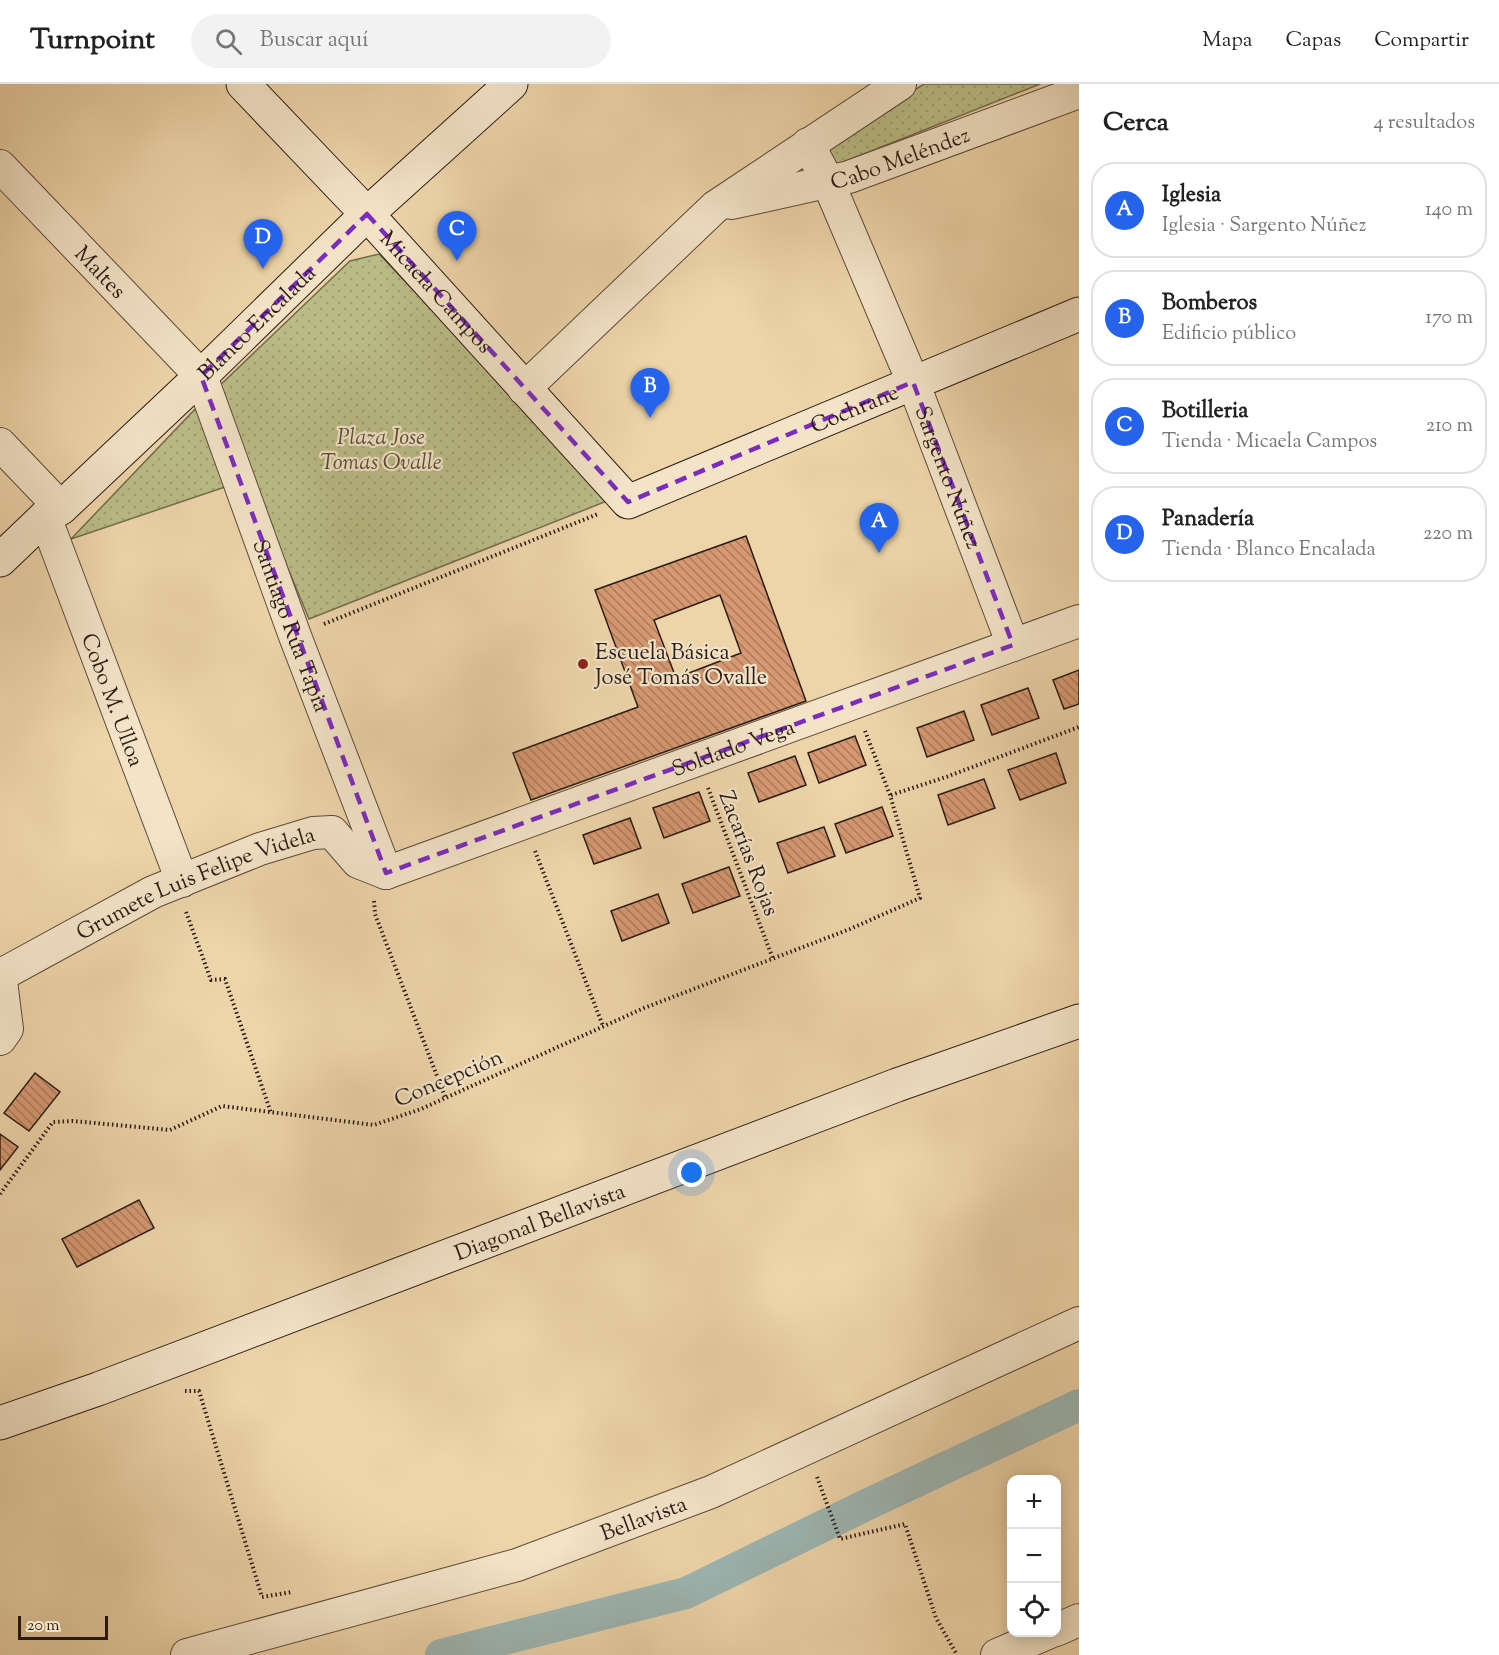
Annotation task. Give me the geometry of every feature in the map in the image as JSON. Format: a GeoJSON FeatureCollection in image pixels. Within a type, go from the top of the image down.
{"type":"FeatureCollection","features":[{"type":"Feature","properties":{"kind":"street","name":"Micaela Campos"},"geometry":{"type":"LineString","coordinates":[[243,84],[367,214],[628,502]]}},
{"type":"Feature","properties":{"kind":"street","name":"Blanco Encalada"},"geometry":{"type":"LineString","coordinates":[[0,560],[201,376],[367,214],[511,84]]}},
{"type":"Feature","properties":{"kind":"street","name":"Cabo Meléndez"},"geometry":{"type":"LineString","coordinates":[[524,389],[715,207],[900,84]]}},
{"type":"Feature","properties":{"kind":"street","name":"Cabo Meléndez"},"geometry":{"type":"LineString","coordinates":[[715,207],[849,177],[1079,92]]}},
{"type":"Feature","properties":{"kind":"street","name":"Sargento Núñez"},"geometry":{"type":"LineString","coordinates":[[808,144],[828,182],[914,382],[1013,645]]}},
{"type":"Feature","properties":{"kind":"street","name":"Maltes"},"geometry":{"type":"LineString","coordinates":[[0,166],[201,376]]}},
{"type":"Feature","properties":{"kind":"street","name":"Cochrane"},"geometry":{"type":"LineString","coordinates":[[628,502],[1079,314]]}},
{"type":"Feature","properties":{"kind":"street","name":"Santiago Rúa Tapia"},"geometry":{"type":"LineString","coordinates":[[201,376],[379,870]]}},
{"type":"Feature","properties":{"kind":"street"},"geometry":{"type":"LineString","coordinates":[[0,444],[53,512]]}},
{"type":"Feature","properties":{"kind":"street","name":"Cobo M. Ulloa"},"geometry":{"type":"LineString","coordinates":[[53,512],[178,882]]}},
{"type":"Feature","properties":{"kind":"street","name":"Soldado Vega"},"geometry":{"type":"LineString","coordinates":[[379,870],[524,823],[1079,621]]}},
{"type":"Feature","properties":{"kind":"street","name":"Grumete Luis Felipe Videla"},"geometry":{"type":"LineString","coordinates":[[0,974],[153,892],[260,849],[313,833],[332,832],[358,862],[379,870]]}},
{"type":"Feature","properties":{"kind":"street"},"geometry":{"type":"LineString","coordinates":[[0,974],[4,1034]]}},
{"type":"Feature","properties":{"kind":"street","name":"Diagonal Bellavista"},"geometry":{"type":"LineString","coordinates":[[0,1423],[98,1389],[897,1085],[1079,1021]]}},
{"type":"Feature","properties":{"kind":"street","name":"Bellavista"},"geometry":{"type":"LineString","coordinates":[[187,1655],[517,1564],[711,1492],[1079,1323]]}},
{"type":"Feature","properties":{"kind":"street"},"geometry":{"type":"LineString","coordinates":[[1061,1628],[1079,1620]]}},
{"type":"Feature","properties":{"kind":"street"},"geometry":{"type":"LineString","coordinates":[[997,1655],[1038,1637]]}},
{"type":"Feature","properties":{"kind":"path"},"geometry":{"type":"LineString","coordinates":[[295,636],[628,502]]}},
{"type":"Feature","properties":{"kind":"path"},"geometry":{"type":"LineString","coordinates":[[854,702],[890,795],[946,777],[1079,727]]}},
{"type":"Feature","properties":{"kind":"path","name":"Zacarías Rojas"},"geometry":{"type":"LineString","coordinates":[[697,760],[773,958]]}},
{"type":"Feature","properties":{"kind":"path","name":"Concepción"},"geometry":{"type":"LineString","coordinates":[[0,1194],[53,1122],[73,1121],[170,1130],[222,1106],[374,1125],[445,1097],[644,1008],[850,929],[920,898],[890,795]]}},
{"type":"Feature","properties":{"kind":"path"},"geometry":{"type":"LineString","coordinates":[[524,823],[603,1026]]}},
{"type":"Feature","properties":{"kind":"path"},"geometry":{"type":"LineString","coordinates":[[379,870],[375,914],[445,1097]]}},
{"type":"Feature","properties":{"kind":"path"},"geometry":{"type":"LineString","coordinates":[[178,882],[211,980],[225,979],[271,1113]]}},
{"type":"Feature","properties":{"kind":"path"},"geometry":{"type":"LineString","coordinates":[[177,1390],[200,1391],[262,1596],[306,1590],[328,1616]]}},
{"type":"Feature","properties":{"kind":"path"},"geometry":{"type":"LineString","coordinates":[[816,1478],[840,1539],[905,1524],[936,1618],[957,1655]]}},
{"type":"Feature","properties":{"kind":"highlighted area"},"geometry":{"type":"Polygon","coordinates":[[[367,214],[628,502],[913,382],[1013,645],[386,873],[201,376],[367,214]]]}},
{"type":"Feature","properties":{"kind":"green space"},"geometry":{"type":"Polygon","coordinates":[[[924,84],[1040,84],[836,165],[822,148],[924,84]]]}},
{"type":"Feature","properties":{"kind":"green space","name":"Plaza Jose Tomas Ovalle"},"geometry":{"type":"Polygon","coordinates":[[[379,254],[612,499],[309,619],[214,391],[350,261],[379,254]]]}},
{"type":"Feature","properties":{"kind":"green space"},"geometry":{"type":"Polygon","coordinates":[[[199,405],[225,487],[71,539],[199,405]]]}},
{"type":"Feature","properties":{"kind":"building"},"geometry":{"type":"Polygon","coordinates":[[[746,536],[806,701],[531,800],[513,753],[638,707],[595,590],[746,536]],[[720,595],[654,620],[676,678],[741,653],[720,595]]]}},
{"type":"Feature","properties":{"kind":"building"},"geometry":{"type":"Polygon","coordinates":[[[1079,670],[1079,704],[1064,709],[1053,680],[1079,670]]]}},
{"type":"Feature","properties":{"kind":"building"},"geometry":{"type":"Polygon","coordinates":[[[1028,688],[1039,718],[992,735],[981,705],[1028,688]]]}},
{"type":"Feature","properties":{"kind":"building"},"geometry":{"type":"Polygon","coordinates":[[[964,711],[974,740],[927,757],[917,728],[964,711]]]}},
{"type":"Feature","properties":{"kind":"building"},"geometry":{"type":"Polygon","coordinates":[[[855,736],[866,765],[819,783],[808,753],[855,736]]]}},
{"type":"Feature","properties":{"kind":"building"},"geometry":{"type":"Polygon","coordinates":[[[1056,753],[1066,783],[1020,800],[1008,770],[1056,753]]]}},
{"type":"Feature","properties":{"kind":"building"},"geometry":{"type":"Polygon","coordinates":[[[795,756],[806,785],[759,802],[748,773],[795,756]]]}},
{"type":"Feature","properties":{"kind":"building"},"geometry":{"type":"Polygon","coordinates":[[[984,779],[995,808],[948,825],[938,795],[984,779]]]}},
{"type":"Feature","properties":{"kind":"building"},"geometry":{"type":"Polygon","coordinates":[[[699,792],[710,821],[664,838],[653,808],[699,792]]]}},
{"type":"Feature","properties":{"kind":"building"},"geometry":{"type":"Polygon","coordinates":[[[882,807],[893,836],[846,853],[835,824],[882,807]]]}},
{"type":"Feature","properties":{"kind":"building"},"geometry":{"type":"Polygon","coordinates":[[[630,818],[641,848],[594,864],[583,835],[630,818]]]}},
{"type":"Feature","properties":{"kind":"building"},"geometry":{"type":"Polygon","coordinates":[[[824,827],[835,856],[788,873],[777,843],[824,827]]]}},
{"type":"Feature","properties":{"kind":"building"},"geometry":{"type":"Polygon","coordinates":[[[729,867],[740,896],[693,913],[682,884],[729,867]]]}},
{"type":"Feature","properties":{"kind":"building"},"geometry":{"type":"Polygon","coordinates":[[[658,894],[669,923],[622,941],[611,911],[658,894]]]}},
{"type":"Feature","properties":{"kind":"building"},"geometry":{"type":"Polygon","coordinates":[[[35,1073],[60,1092],[29,1131],[4,1113],[35,1073]]]}},
{"type":"Feature","properties":{"kind":"building"},"geometry":{"type":"Polygon","coordinates":[[[0,1134],[18,1147],[0,1170],[0,1134]]]}},
{"type":"Feature","properties":{"kind":"building"},"geometry":{"type":"Polygon","coordinates":[[[139,1200],[154,1228],[77,1267],[62,1239],[139,1200]]]}},
{"type":"Feature","properties":{"kind":"waterway"},"geometry":{"type":"LineString","coordinates":[[441,1655],[686,1593],[1079,1405]]}},
{"type":"Feature","properties":{"kind":"place","name":"Botilleria"},"geometry":{"type":"Point","coordinates":[457,261]}},
{"type":"Feature","properties":{"kind":"place","name":"Panadería"},"geometry":{"type":"Point","coordinates":[263,269]}},
{"type":"Feature","properties":{"kind":"place","name":"Bomberos"},"geometry":{"type":"Point","coordinates":[650,418]}},
{"type":"Feature","properties":{"kind":"place","name":"Iglesia"},"geometry":{"type":"Point","coordinates":[879,553]}},
{"type":"Feature","properties":{"kind":"place","name":"Escuela Básica José Tomás Ovalle"},"geometry":{"type":"Point","coordinates":[583,664]}}]}
